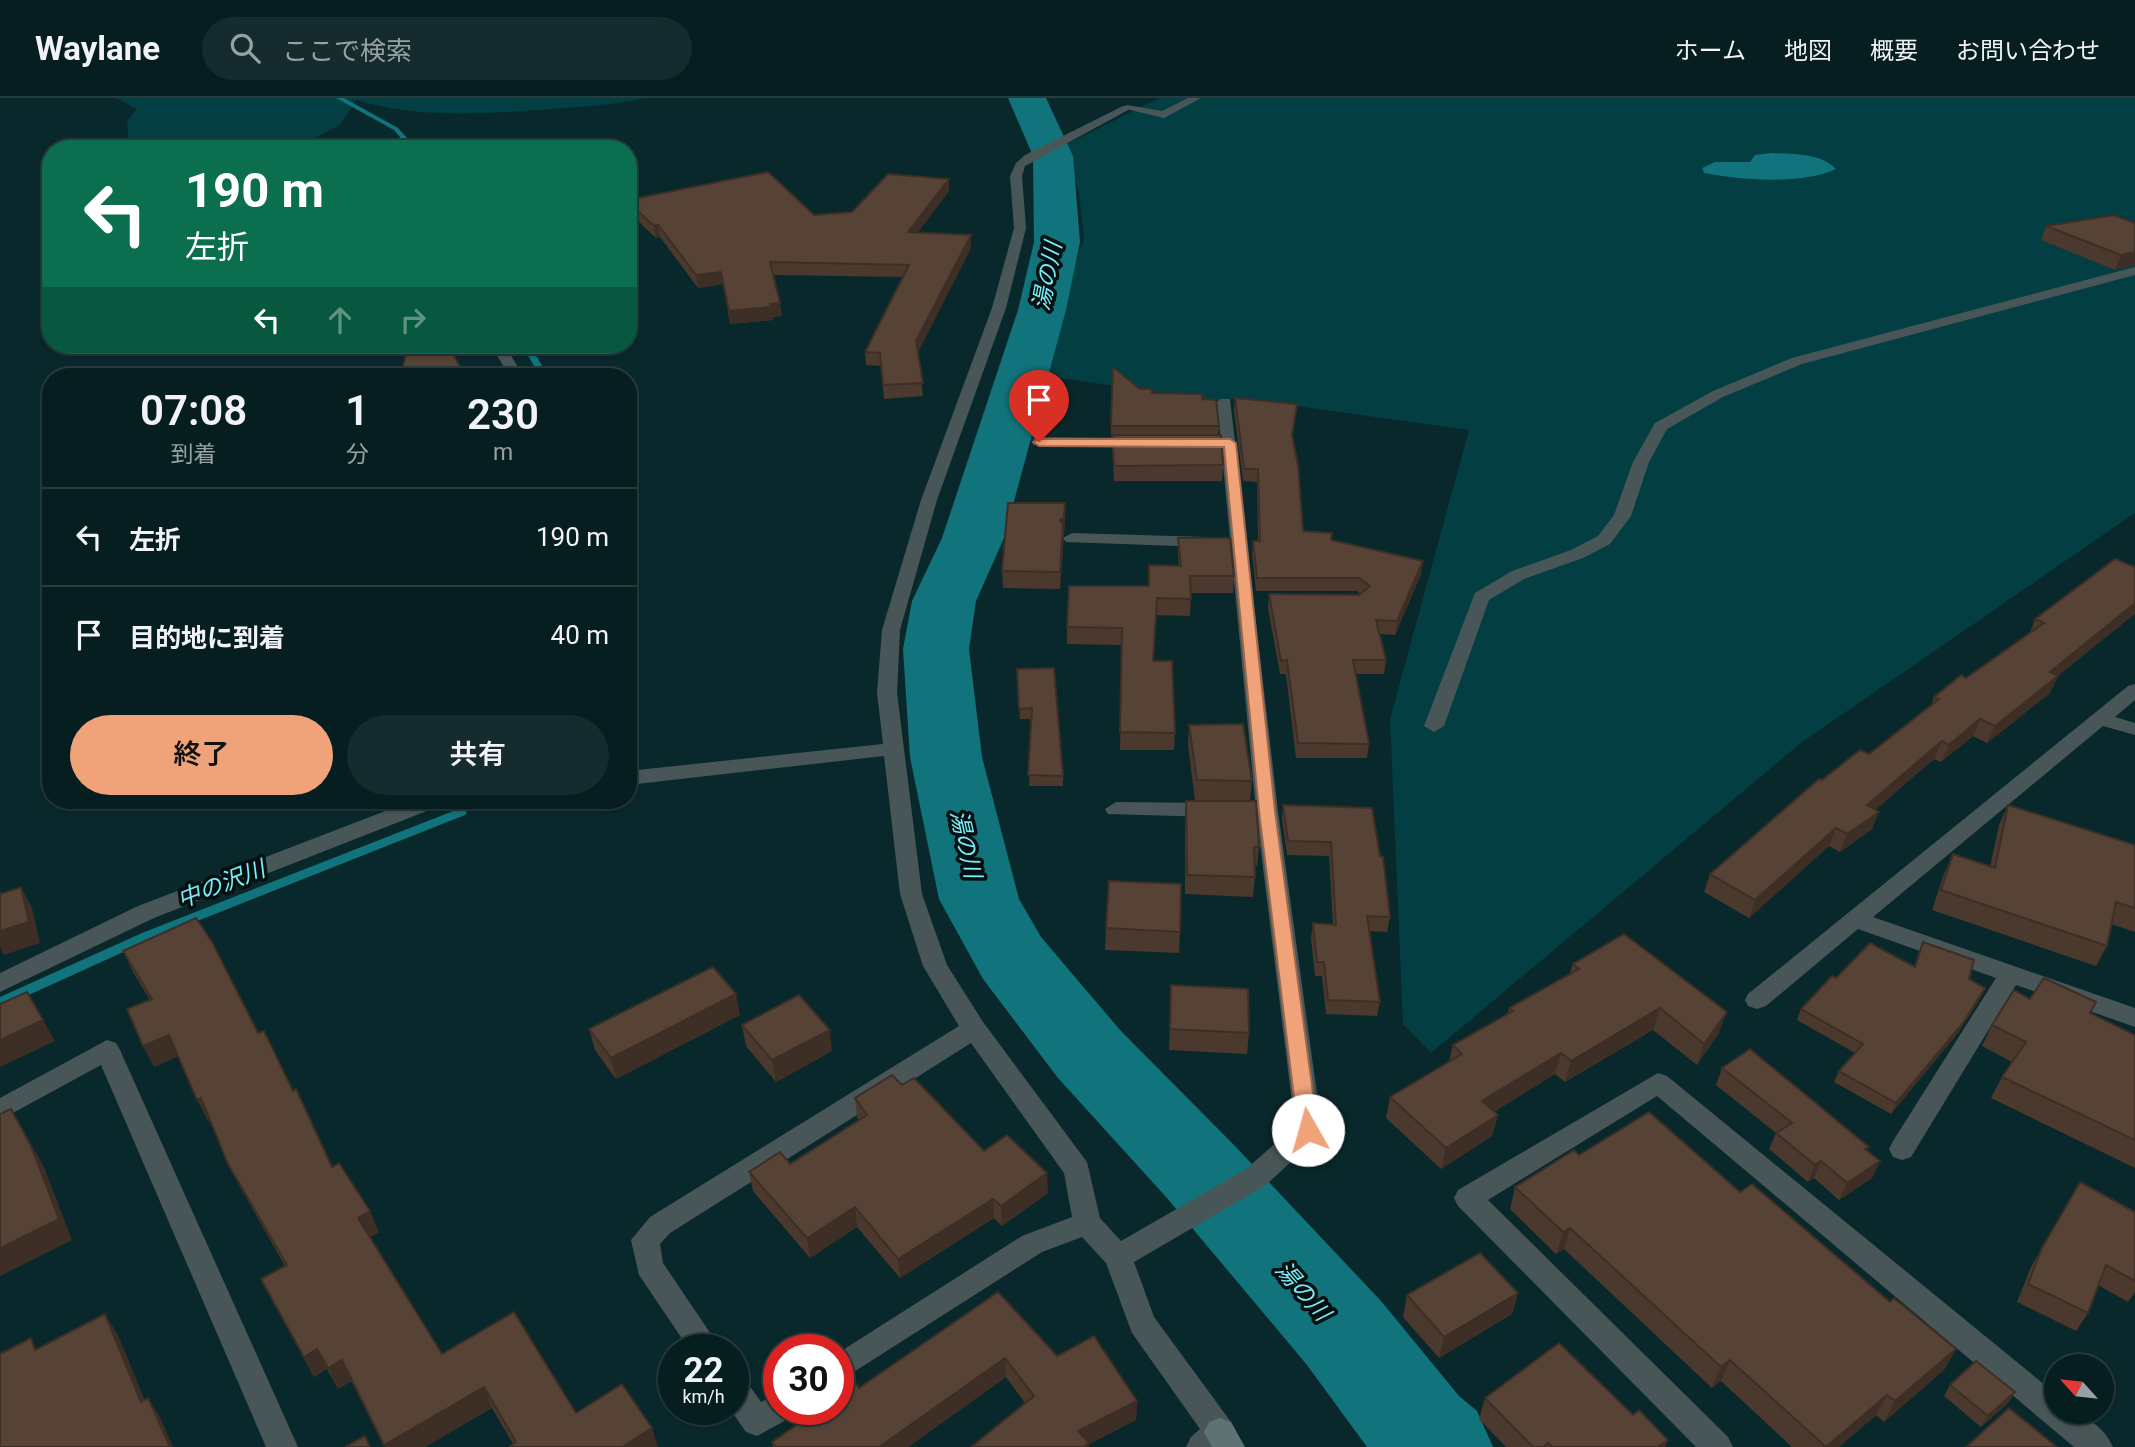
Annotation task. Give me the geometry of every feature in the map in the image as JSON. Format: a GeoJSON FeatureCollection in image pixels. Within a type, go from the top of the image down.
{"type":"FeatureCollection","features":[{"type":"Feature","properties":{"kind":"street"},"geometry":{"type":"LineString","coordinates":[[1196,98],[1164,115],[1128,108],[1080,130],[1020,165],[1016,176],[1020,228],[999,308],[929,500],[891,630],[887,693],[911,894],[935,966],[974,1029],[1077,1170],[1087,1223],[1118,1257],[1142,1324],[1217,1442]]}},
{"type":"Feature","properties":{"kind":"street"},"geometry":{"type":"LineString","coordinates":[[1434,726],[1481,597],[1518,575],[1577,554],[1604,540],[1622,516],[1641,462],[1661,426],[1718,394],[1797,360],[2135,271]]}},
{"type":"Feature","properties":{"kind":"street"},"geometry":{"type":"LineString","coordinates":[[1118,1257],[1256,1177],[1308,1130],[1267,811],[1253,599],[1223,443],[1225,402]]}},
{"type":"Feature","properties":{"kind":"street"},"geometry":{"type":"LineString","coordinates":[[1039,442],[1162,443]]}},
{"type":"Feature","properties":{"kind":"street"},"geometry":{"type":"LineString","coordinates":[[1072,538],[1241,543]]}},
{"type":"Feature","properties":{"kind":"street"},"geometry":{"type":"LineString","coordinates":[[1757,1000],[2135,690]]}},
{"type":"Feature","properties":{"kind":"street"},"geometry":{"type":"LineString","coordinates":[[2100,719],[2135,729]]}},
{"type":"Feature","properties":{"kind":"street"},"geometry":{"type":"LineString","coordinates":[[637,777],[893,749]]}},
{"type":"Feature","properties":{"kind":"street"},"geometry":{"type":"LineString","coordinates":[[0,983],[146,912],[411,809]]}},
{"type":"Feature","properties":{"kind":"street"},"geometry":{"type":"LineString","coordinates":[[1116,809],[1267,811]]}},
{"type":"Feature","properties":{"kind":"street"},"geometry":{"type":"LineString","coordinates":[[1987,811],[2012,818]]}},
{"type":"Feature","properties":{"kind":"street"},"geometry":{"type":"LineString","coordinates":[[1856,920],[2135,1018]]}},
{"type":"Feature","properties":{"kind":"street"},"geometry":{"type":"LineString","coordinates":[[1902,1149],[2010,975]]}},
{"type":"Feature","properties":{"kind":"street"},"geometry":{"type":"LineString","coordinates":[[696,1334],[649,1266],[645,1240],[660,1226],[974,1029]]}},
{"type":"Feature","properties":{"kind":"street"},"geometry":{"type":"LineString","coordinates":[[0,1110],[107,1050],[282,1447]]}},
{"type":"Feature","properties":{"kind":"street"},"geometry":{"type":"LineString","coordinates":[[1717,1447],[1468,1198],[1658,1083],[2097,1447]]}},
{"type":"Feature","properties":{"kind":"street"},"geometry":{"type":"LineString","coordinates":[[854,1359],[1032,1244],[1087,1223]]}},
{"type":"Feature","properties":{"kind":"street"},"geometry":{"type":"LineString","coordinates":[[749,1411],[757,1422],[763,1418]]}},
{"type":"Feature","properties":{"kind":"shaded area"},"geometry":{"type":"Polygon","coordinates":[[[116,98],[645,98],[592,106],[469,113],[401,110],[356,100],[341,124],[314,140],[129,140],[127,121],[137,109],[116,98]]]}},
{"type":"Feature","properties":{"kind":"shaded area"},"geometry":{"type":"Polygon","coordinates":[[[1159,98],[2135,98],[2135,513],[1802,742],[1431,1053],[1403,1024],[1390,719],[1469,430],[1247,399],[1211,400],[1040,375],[1084,238],[1079,192],[1061,147],[1159,98]]]}},
{"type":"Feature","properties":{"kind":"shaded area"},"geometry":{"type":"Polygon","coordinates":[[[1772,153],[1815,157],[1836,169],[1806,177],[1771,180],[1704,173],[1702,168],[1715,162],[1750,162],[1755,155],[1772,153]]]}},
{"type":"Feature","properties":{"kind":"building"},"geometry":{"type":"Polygon","coordinates":[[[768,172],[814,215],[852,212],[888,174],[949,179],[908,232],[971,235],[916,341],[923,383],[883,385],[880,353],[865,352],[909,265],[770,262],[780,303],[770,304],[771,307],[729,311],[721,272],[696,275],[658,225],[654,226],[637,210],[637,198],[768,172]]]}},
{"type":"Feature","properties":{"kind":"building"},"geometry":{"type":"Polygon","coordinates":[[[2114,215],[2135,223],[2135,252],[2121,255],[2046,226],[2114,215]]]}},
{"type":"Feature","properties":{"kind":"building"},"geometry":{"type":"Polygon","coordinates":[[[406,354],[453,354],[461,368],[404,368],[406,354]]]}},
{"type":"Feature","properties":{"kind":"building"},"geometry":{"type":"Polygon","coordinates":[[[1113,367],[1140,389],[1152,389],[1152,393],[1202,394],[1202,399],[1216,400],[1219,426],[1111,426],[1113,367]]]}},
{"type":"Feature","properties":{"kind":"building"},"geometry":{"type":"Polygon","coordinates":[[[1235,398],[1297,404],[1292,435],[1298,465],[1303,531],[1332,533],[1331,540],[1423,561],[1397,621],[1376,620],[1386,660],[1353,660],[1369,744],[1298,743],[1287,660],[1281,661],[1269,594],[1359,595],[1370,586],[1359,578],[1257,578],[1253,541],[1260,541],[1258,469],[1244,469],[1235,398]]]}},
{"type":"Feature","properties":{"kind":"building"},"geometry":{"type":"Polygon","coordinates":[[[1112,435],[1221,435],[1223,465],[1114,466],[1112,435]]]}},
{"type":"Feature","properties":{"kind":"building"},"geometry":{"type":"Polygon","coordinates":[[[1008,503],[1065,503],[1064,518],[1060,520],[1063,524],[1060,572],[1002,571],[1008,503]]]}},
{"type":"Feature","properties":{"kind":"building"},"geometry":{"type":"Polygon","coordinates":[[[1178,538],[1230,538],[1234,576],[1190,576],[1191,599],[1157,598],[1153,661],[1172,661],[1175,733],[1120,732],[1122,628],[1067,627],[1069,586],[1149,586],[1149,565],[1181,566],[1178,538]]]}},
{"type":"Feature","properties":{"kind":"building"},"geometry":{"type":"Polygon","coordinates":[[[2115,559],[2135,567],[2135,603],[2050,672],[2058,676],[1995,726],[1980,719],[1949,745],[1942,741],[1867,805],[1879,812],[1847,834],[1836,828],[1755,900],[1710,874],[1819,779],[1822,780],[1860,750],[1869,754],[1939,699],[1934,697],[1961,675],[1966,678],[2044,623],[2035,619],[2115,559]]]}},
{"type":"Feature","properties":{"kind":"building"},"geometry":{"type":"Polygon","coordinates":[[[1054,668],[1063,776],[1028,775],[1032,708],[1019,709],[1017,669],[1054,668]]]}},
{"type":"Feature","properties":{"kind":"building"},"geometry":{"type":"Polygon","coordinates":[[[1243,724],[1252,781],[1197,780],[1189,725],[1243,724]]]}},
{"type":"Feature","properties":{"kind":"building"},"geometry":{"type":"Polygon","coordinates":[[[1186,801],[1256,801],[1259,847],[1254,847],[1255,877],[1187,875],[1186,801]]]}},
{"type":"Feature","properties":{"kind":"building"},"geometry":{"type":"Polygon","coordinates":[[[1283,805],[1372,808],[1380,856],[1383,857],[1390,917],[1367,916],[1380,1002],[1328,1000],[1324,962],[1317,962],[1313,923],[1336,925],[1331,842],[1288,841],[1283,805]]]}},
{"type":"Feature","properties":{"kind":"building"},"geometry":{"type":"Polygon","coordinates":[[[2008,805],[2135,845],[2135,908],[2116,902],[2107,946],[1941,890],[1953,854],[1995,868],[2008,805]]]}},
{"type":"Feature","properties":{"kind":"building"},"geometry":{"type":"Polygon","coordinates":[[[1109,881],[1181,884],[1180,932],[1106,928],[1109,881]]]}},
{"type":"Feature","properties":{"kind":"building"},"geometry":{"type":"Polygon","coordinates":[[[21,887],[29,922],[0,931],[0,894],[21,887]]]}},
{"type":"Feature","properties":{"kind":"building"},"geometry":{"type":"Polygon","coordinates":[[[196,918],[212,942],[258,1033],[264,1031],[293,1091],[296,1089],[332,1167],[339,1163],[370,1211],[358,1218],[442,1354],[514,1312],[576,1413],[622,1384],[652,1428],[622,1447],[509,1447],[516,1442],[484,1387],[384,1445],[342,1360],[328,1368],[317,1349],[304,1357],[261,1279],[287,1265],[228,1164],[201,1098],[197,1100],[169,1035],[143,1046],[127,1009],[152,999],[123,951],[196,918]]]}},
{"type":"Feature","properties":{"kind":"building"},"geometry":{"type":"Polygon","coordinates":[[[1624,934],[1727,1012],[1704,1044],[1660,1008],[1571,1061],[1561,1053],[1482,1101],[1498,1115],[1446,1148],[1390,1097],[1462,1054],[1453,1045],[1513,1011],[1509,1008],[1579,969],[1573,964],[1624,934]]]}},
{"type":"Feature","properties":{"kind":"building"},"geometry":{"type":"Polygon","coordinates":[[[1923,942],[1974,960],[1969,979],[1985,988],[1963,1023],[1896,1103],[1839,1071],[1863,1044],[1801,1009],[1832,976],[1836,978],[1870,943],[1915,967],[1923,942]]]}},
{"type":"Feature","properties":{"kind":"building"},"geometry":{"type":"Polygon","coordinates":[[[713,967],[736,994],[611,1058],[589,1029],[713,967]]]}},
{"type":"Feature","properties":{"kind":"building"},"geometry":{"type":"Polygon","coordinates":[[[2044,978],[2096,1002],[2090,1013],[2135,1035],[2135,1140],[2002,1077],[2026,1042],[1992,1025],[2014,990],[2030,999],[2044,978]]]}},
{"type":"Feature","properties":{"kind":"building"},"geometry":{"type":"Polygon","coordinates":[[[1171,985],[1248,989],[1249,1033],[1170,1029],[1171,985]]]}},
{"type":"Feature","properties":{"kind":"building"},"geometry":{"type":"Polygon","coordinates":[[[27,992],[43,1020],[0,1040],[0,1004],[27,992]]]}},
{"type":"Feature","properties":{"kind":"building"},"geometry":{"type":"Polygon","coordinates":[[[799,995],[830,1030],[772,1060],[742,1025],[799,995]]]}},
{"type":"Feature","properties":{"kind":"building"},"geometry":{"type":"Polygon","coordinates":[[[1750,1049],[1869,1147],[1865,1149],[1880,1161],[1847,1183],[1821,1161],[1815,1165],[1776,1133],[1792,1123],[1722,1068],[1750,1049]]]}},
{"type":"Feature","properties":{"kind":"building"},"geometry":{"type":"Polygon","coordinates":[[[892,1075],[902,1085],[914,1078],[984,1151],[1007,1135],[1047,1173],[1001,1206],[993,1199],[898,1259],[855,1207],[807,1238],[749,1172],[780,1152],[790,1164],[867,1115],[855,1098],[892,1075]]]}},
{"type":"Feature","properties":{"kind":"building"},"geometry":{"type":"Polygon","coordinates":[[[11,1109],[31,1146],[59,1219],[0,1248],[0,1114],[11,1109]]]}},
{"type":"Feature","properties":{"kind":"building"},"geometry":{"type":"Polygon","coordinates":[[[1649,1112],[1740,1192],[1752,1184],[1890,1302],[1894,1298],[1956,1349],[1895,1401],[1887,1395],[1826,1447],[1730,1360],[1721,1367],[1570,1228],[1563,1232],[1515,1187],[1574,1150],[1579,1155],[1649,1112]]]}},
{"type":"Feature","properties":{"kind":"building"},"geometry":{"type":"Polygon","coordinates":[[[2080,1182],[2135,1212],[2135,1281],[2106,1265],[2088,1313],[2028,1284],[2042,1248],[2080,1182]]]}},
{"type":"Feature","properties":{"kind":"building"},"geometry":{"type":"Polygon","coordinates":[[[1480,1253],[1518,1293],[1444,1337],[1407,1295],[1480,1253]]]}},
{"type":"Feature","properties":{"kind":"building"},"geometry":{"type":"Polygon","coordinates":[[[998,1292],[1057,1356],[1094,1336],[1137,1401],[1078,1431],[1089,1443],[1083,1447],[971,1447],[1034,1396],[1005,1358],[879,1447],[776,1447],[772,1442],[797,1425],[854,1425],[854,1386],[857,1384],[859,1388],[998,1292]]]}},
{"type":"Feature","properties":{"kind":"building"},"geometry":{"type":"Polygon","coordinates":[[[105,1314],[141,1402],[148,1398],[170,1447],[0,1447],[0,1354],[31,1338],[35,1350],[105,1314]]]}},
{"type":"Feature","properties":{"kind":"building"},"geometry":{"type":"Polygon","coordinates":[[[1559,1343],[1633,1415],[1639,1410],[1668,1440],[1658,1447],[1552,1447],[1548,1443],[1543,1447],[1533,1447],[1485,1398],[1559,1343]]]}},
{"type":"Feature","properties":{"kind":"building"},"geometry":{"type":"Polygon","coordinates":[[[1976,1361],[2015,1392],[1988,1416],[1950,1385],[1976,1361]]]}},
{"type":"Feature","properties":{"kind":"building"},"geometry":{"type":"Polygon","coordinates":[[[2009,1408],[2057,1447],[1966,1447],[2009,1408]]]}},
{"type":"Feature","properties":{"kind":"building"},"geometry":{"type":"Polygon","coordinates":[[[365,1436],[370,1447],[345,1447],[365,1436]]]}},
{"type":"Feature","properties":{"kind":"waterway","name":"中の沢川"},"geometry":{"type":"LineString","coordinates":[[339,98],[396,129],[406,140]]}},
{"type":"Feature","properties":{"kind":"waterway","name":"湯の川"},"geometry":{"type":"LineString","coordinates":[[1027,98],[1053,156],[1057,242],[1042,310],[973,538],[944,601],[936,649],[946,757],[979,899],[1012,958],[1089,1054],[1200,1171],[1344,1333],[1421,1432],[1438,1447]]}},
{"type":"Feature","properties":{"kind":"waterway","name":"中の沢川"},"geometry":{"type":"LineString","coordinates":[[531,354],[539,368]]}},
{"type":"Feature","properties":{"kind":"waterway","name":"中の沢川"},"geometry":{"type":"LineString","coordinates":[[0,1003],[147,936],[461,812]]}},
{"type":"Feature","properties":{"kind":"route"},"geometry":{"type":"LineString","coordinates":[[1039,442],[1230,443],[1267,811],[1308,1130]]}}]}
